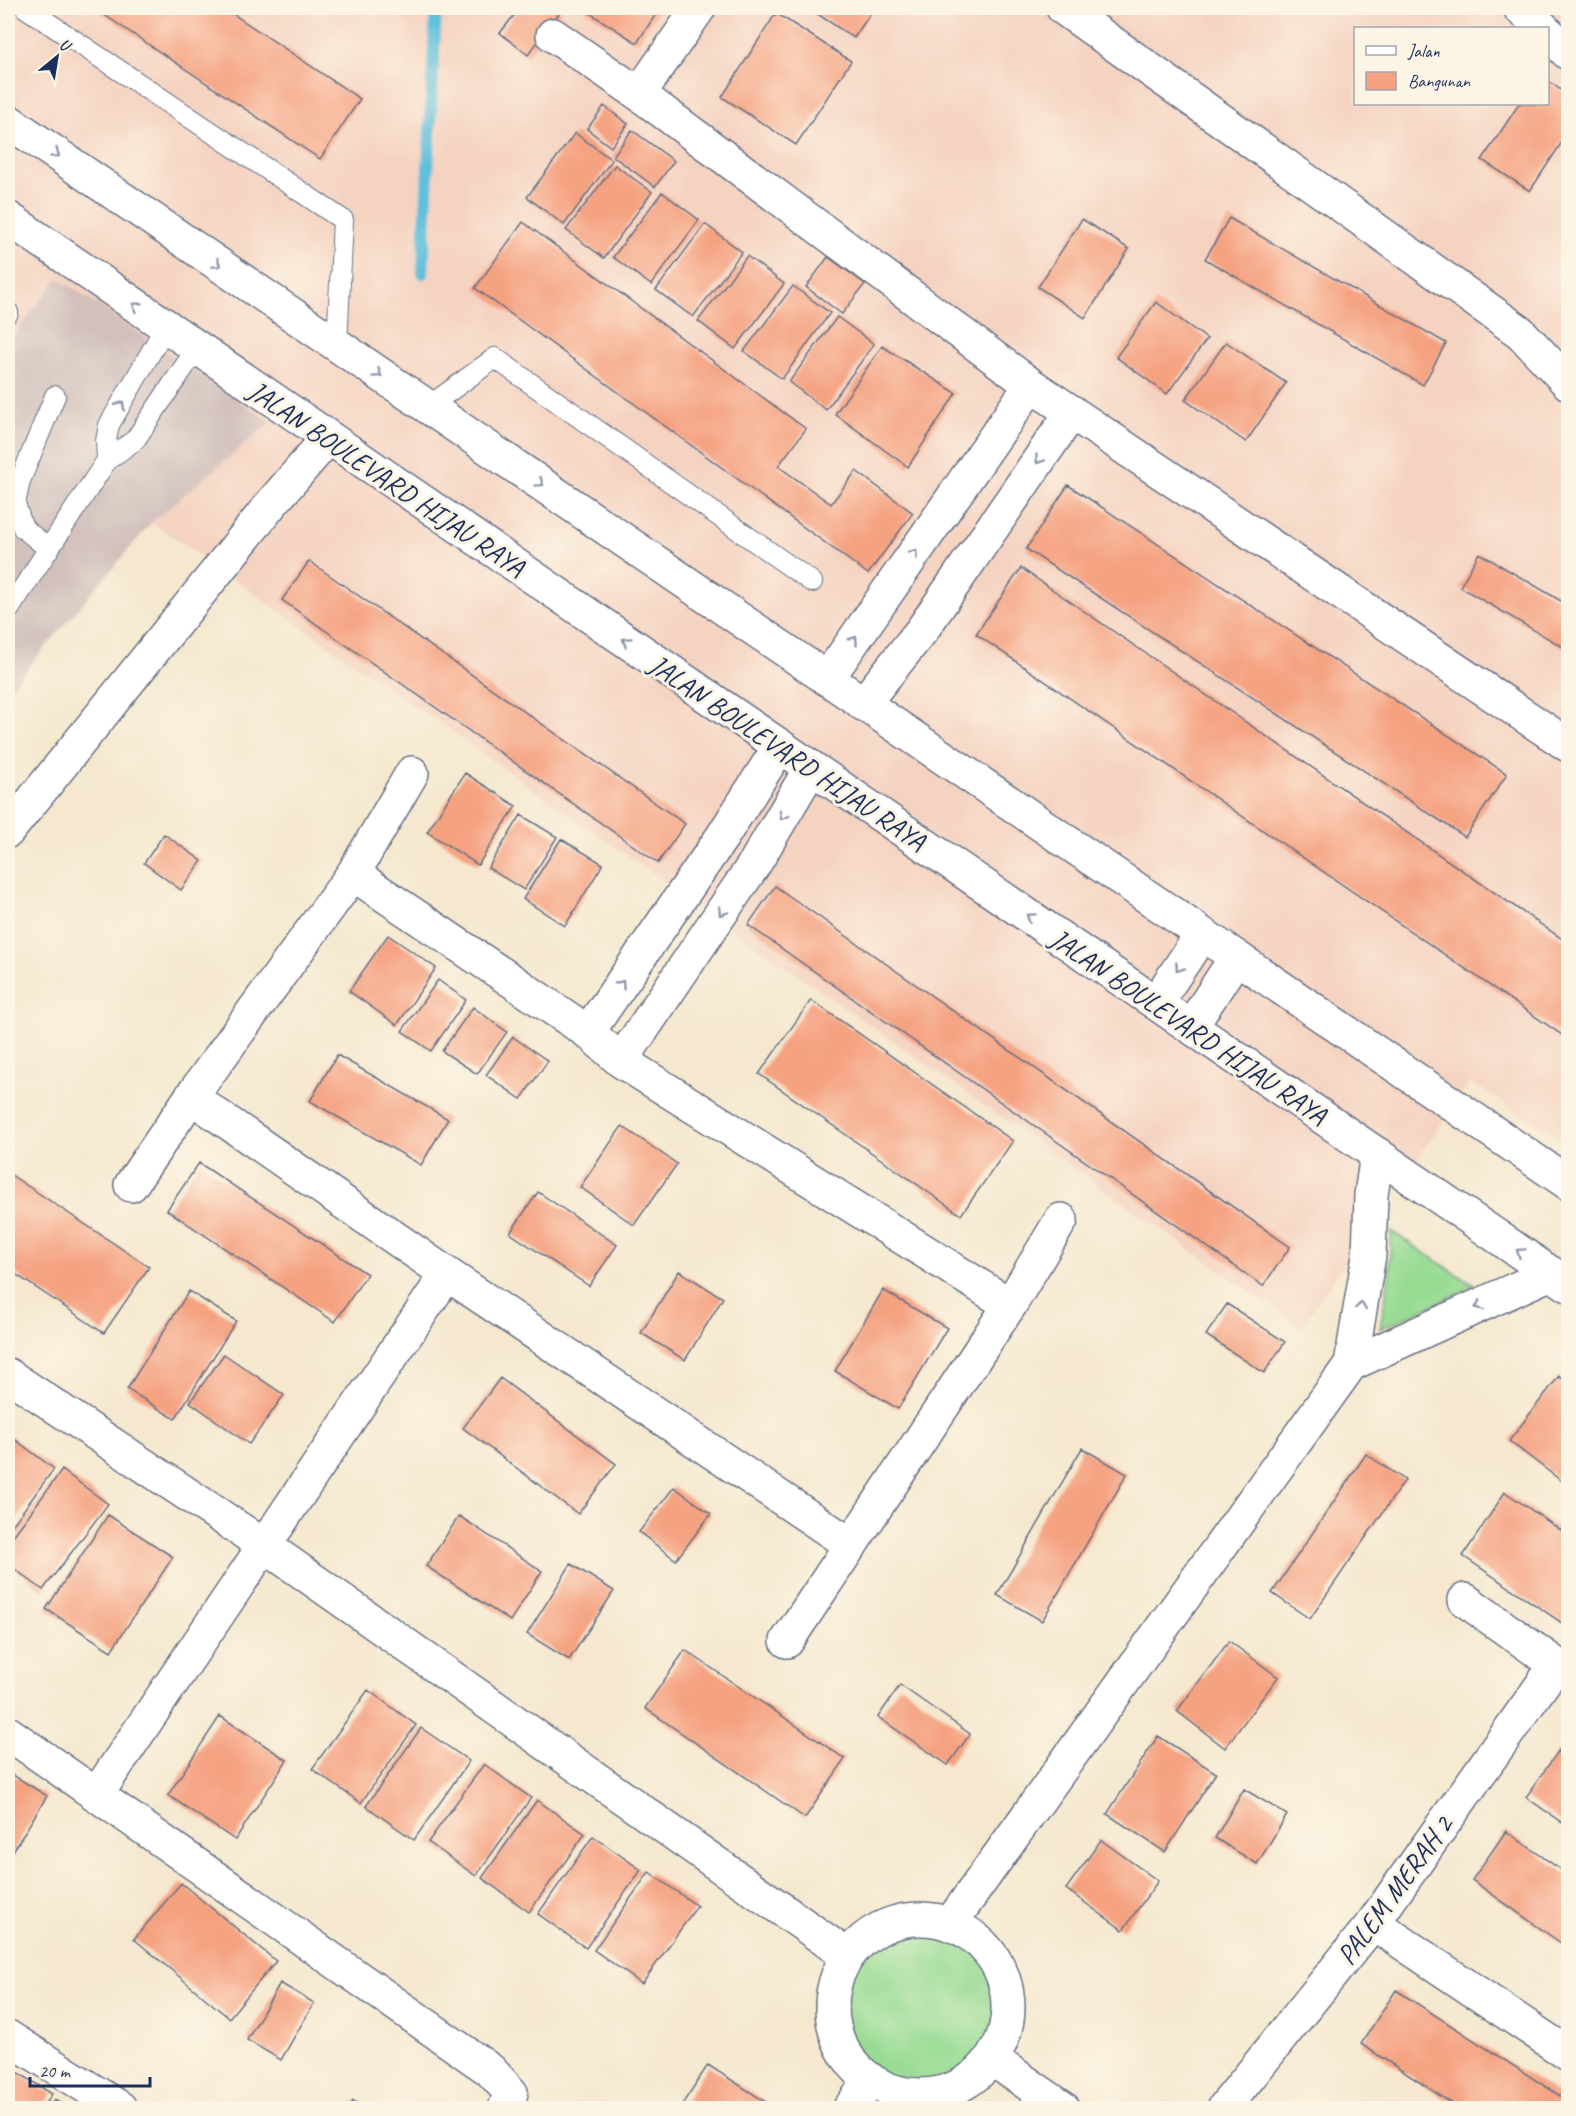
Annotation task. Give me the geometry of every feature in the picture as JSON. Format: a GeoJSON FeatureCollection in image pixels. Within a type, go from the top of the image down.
{"type":"FeatureCollection","features":[{"type":"Feature","properties":{"kind":"street"},"geometry":{"type":"LineString","coordinates":[[639,94],[699,8]]}},
{"type":"Feature","properties":{"kind":"street"},"geometry":{"type":"LineString","coordinates":[[1063,8],[1520,332],[1569,383]]}},
{"type":"Feature","properties":{"kind":"street"},"geometry":{"type":"LineString","coordinates":[[1521,8],[1542,27]]}},
{"type":"Feature","properties":{"kind":"street"},"geometry":{"type":"LineString","coordinates":[[1549,34],[1569,53]]}},
{"type":"Feature","properties":{"kind":"street"},"geometry":{"type":"LineString","coordinates":[[554,35],[639,94],[1031,385],[1569,745]]}},
{"type":"Feature","properties":{"kind":"street"},"geometry":{"type":"LineString","coordinates":[[8,121],[1569,1183]]}},
{"type":"Feature","properties":{"kind":"street","name":"JALAN BOULEVARD HIJAU RAYA"},"geometry":{"type":"LineString","coordinates":[[8,218],[1560,1279]]}},
{"type":"Feature","properties":{"kind":"street"},"geometry":{"type":"LineString","coordinates":[[827,679],[1031,385]]}},
{"type":"Feature","properties":{"kind":"street"},"geometry":{"type":"LineString","coordinates":[[863,704],[922,630],[1072,412]]}},
{"type":"Feature","properties":{"kind":"street"},"geometry":{"type":"LineString","coordinates":[[8,831],[272,502],[328,438]]}},
{"type":"Feature","properties":{"kind":"street"},"geometry":{"type":"LineString","coordinates":[[947,504],[989,534]]}},
{"type":"Feature","properties":{"kind":"street"},"geometry":{"type":"LineString","coordinates":[[588,1032],[722,837],[780,746]]}},
{"type":"Feature","properties":{"kind":"street"},"geometry":{"type":"LineString","coordinates":[[621,1061],[755,864],[811,768]]}},
{"type":"Feature","properties":{"kind":"street"},"geometry":{"type":"LineString","coordinates":[[131,1185],[191,1097],[353,874],[412,773]]}},
{"type":"Feature","properties":{"kind":"street"},"geometry":{"type":"LineString","coordinates":[[353,874],[588,1032],[621,1061],[1010,1305]]}},
{"type":"Feature","properties":{"kind":"street"},"geometry":{"type":"LineString","coordinates":[[1156,1003],[1202,934]]}},
{"type":"Feature","properties":{"kind":"street"},"geometry":{"type":"LineString","coordinates":[[1191,1027],[1236,957]]}},
{"type":"Feature","properties":{"kind":"street"},"geometry":{"type":"LineString","coordinates":[[191,1097],[447,1274],[850,1545]]}},
{"type":"Feature","properties":{"kind":"street"},"geometry":{"type":"LineString","coordinates":[[950,1924],[1351,1364],[1369,1255],[1371,1195],[1377,1154]]}},
{"type":"Feature","properties":{"kind":"street"},"geometry":{"type":"LineString","coordinates":[[788,1641],[1010,1305],[1061,1220]]}},
{"type":"Feature","properties":{"kind":"street"},"geometry":{"type":"LineString","coordinates":[[97,1794],[447,1274]]}},
{"type":"Feature","properties":{"kind":"street"},"geometry":{"type":"LineString","coordinates":[[1351,1364],[1560,1279]]}},
{"type":"Feature","properties":{"kind":"street"},"geometry":{"type":"LineString","coordinates":[[8,1375],[265,1546],[848,1956]]}},
{"type":"Feature","properties":{"kind":"street"},"geometry":{"type":"LineString","coordinates":[[1465,1600],[1562,1669]]}},
{"type":"Feature","properties":{"kind":"street","name":"PALEM MERAH 2"},"geometry":{"type":"LineString","coordinates":[[1224,2109],[1373,1923],[1562,1669]]}},
{"type":"Feature","properties":{"kind":"street"},"geometry":{"type":"LineString","coordinates":[[8,1733],[490,2070],[511,2093],[505,2109]]}},
{"type":"Feature","properties":{"kind":"street"},"geometry":{"type":"LineString","coordinates":[[922,1918],[950,1924],[970,1935],[987,1950],[1000,1970],[1007,1992],[1008,2016],[1003,2038],[992,2059],[967,2082],[936,2094],[902,2093],[871,2080],[846,2055],[833,2022],[834,1987],[848,1956],[868,1935],[893,1923],[922,1918]]}},
{"type":"Feature","properties":{"kind":"street"},"geometry":{"type":"LineString","coordinates":[[1373,1923],[1569,2054]]}},
{"type":"Feature","properties":{"kind":"street"},"geometry":{"type":"LineString","coordinates":[[8,2037],[120,2109]]}},
{"type":"Feature","properties":{"kind":"street"},"geometry":{"type":"LineString","coordinates":[[992,2059],[1063,2109]]}},
{"type":"Feature","properties":{"kind":"street"},"geometry":{"type":"LineString","coordinates":[[850,2109],[871,2080]]}},
{"type":"Feature","properties":{"kind":"lane"},"geometry":{"type":"LineString","coordinates":[[26,8],[343,220],[337,346]]}},
{"type":"Feature","properties":{"kind":"lane"},"geometry":{"type":"LineString","coordinates":[[107,460],[105,441],[110,425],[166,326]]}},
{"type":"Feature","properties":{"kind":"lane"},"geometry":{"type":"LineString","coordinates":[[8,611],[107,460],[135,440],[197,348]]}},
{"type":"Feature","properties":{"kind":"lane"},"geometry":{"type":"LineString","coordinates":[[428,407],[495,358],[812,582]]}},
{"type":"Feature","properties":{"kind":"lane"},"geometry":{"type":"LineString","coordinates":[[50,549],[23,528],[15,504],[20,481],[55,396]]}},
{"type":"Feature","properties":{"kind":"shaded area"},"geometry":{"type":"Polygon","coordinates":[[[8,8],[1568,8],[1568,1143],[1470,1082],[1301,1327],[152,522],[270,422],[8,342],[8,8]]]}},
{"type":"Feature","properties":{"kind":"shaded area"},"geometry":{"type":"Polygon","coordinates":[[[58,278],[271,422],[152,522],[8,691],[8,342],[58,278]]]}},
{"type":"Feature","properties":{"kind":"green space"},"geometry":{"type":"Polygon","coordinates":[[[1391,1231],[1475,1286],[1380,1329],[1389,1277],[1391,1231]]]}},
{"type":"Feature","properties":{"kind":"green space"},"geometry":{"type":"Polygon","coordinates":[[[920,1919],[953,1926],[969,1934],[982,1945],[993,1958],[1001,1974],[1008,2007],[1001,2040],[993,2056],[982,2069],[969,2080],[953,2088],[920,2095],[887,2088],[871,2080],[858,2069],[847,2056],[839,2040],[832,2007],[839,1974],[847,1958],[858,1945],[871,1934],[887,1926],[920,1919]]]}},
{"type":"Feature","properties":{"kind":"building"},"geometry":{"type":"Polygon","coordinates":[[[94,8],[224,8],[360,99],[320,159],[94,8]]]}},
{"type":"Feature","properties":{"kind":"building"},"geometry":{"type":"Polygon","coordinates":[[[520,8],[556,8],[561,11],[528,55],[500,33],[520,8]]]}},
{"type":"Feature","properties":{"kind":"building"},"geometry":{"type":"Polygon","coordinates":[[[582,8],[660,8],[637,43],[582,8]]]}},
{"type":"Feature","properties":{"kind":"building"},"geometry":{"type":"Polygon","coordinates":[[[808,8],[874,8],[854,38],[808,8]]]}},
{"type":"Feature","properties":{"kind":"building"},"geometry":{"type":"Polygon","coordinates":[[[776,13],[851,61],[796,145],[722,97],[776,13]]]}},
{"type":"Feature","properties":{"kind":"building"},"geometry":{"type":"Polygon","coordinates":[[[1549,82],[1568,95],[1568,133],[1530,191],[1482,160],[1518,105],[1549,105],[1549,82]]]}},
{"type":"Feature","properties":{"kind":"building"},"geometry":{"type":"Polygon","coordinates":[[[604,106],[628,124],[611,147],[587,129],[604,106]]]}},
{"type":"Feature","properties":{"kind":"building"},"geometry":{"type":"Polygon","coordinates":[[[632,130],[674,161],[655,187],[613,156],[632,130]]]}},
{"type":"Feature","properties":{"kind":"building"},"geometry":{"type":"Polygon","coordinates":[[[575,133],[612,160],[564,225],[527,197],[575,133]]]}},
{"type":"Feature","properties":{"kind":"building"},"geometry":{"type":"Polygon","coordinates":[[[615,165],[652,192],[604,258],[566,230],[615,165]]]}},
{"type":"Feature","properties":{"kind":"building"},"geometry":{"type":"Polygon","coordinates":[[[662,192],[699,220],[651,285],[613,257],[662,192]]]}},
{"type":"Feature","properties":{"kind":"building"},"geometry":{"type":"Polygon","coordinates":[[[1229,218],[1446,343],[1423,385],[1205,259],[1229,218]]]}},
{"type":"Feature","properties":{"kind":"building"},"geometry":{"type":"Polygon","coordinates":[[[1082,219],[1129,249],[1085,318],[1038,287],[1082,219]]]}},
{"type":"Feature","properties":{"kind":"building"},"geometry":{"type":"Polygon","coordinates":[[[523,222],[806,429],[778,466],[831,504],[856,471],[913,513],[868,574],[475,288],[523,222]]]}},
{"type":"Feature","properties":{"kind":"building"},"geometry":{"type":"Polygon","coordinates":[[[705,224],[742,252],[693,317],[656,290],[705,224]]]}},
{"type":"Feature","properties":{"kind":"building"},"geometry":{"type":"Polygon","coordinates":[[[747,256],[784,284],[735,349],[698,321],[747,256]]]}},
{"type":"Feature","properties":{"kind":"building"},"geometry":{"type":"Polygon","coordinates":[[[828,257],[865,284],[842,314],[806,287],[828,257]]]}},
{"type":"Feature","properties":{"kind":"building"},"geometry":{"type":"Polygon","coordinates":[[[793,286],[830,313],[782,379],[744,351],[793,286]]]}},
{"type":"Feature","properties":{"kind":"building"},"geometry":{"type":"Polygon","coordinates":[[[1156,302],[1207,339],[1167,394],[1116,357],[1156,302]]]}},
{"type":"Feature","properties":{"kind":"building"},"geometry":{"type":"Polygon","coordinates":[[[837,317],[874,344],[826,410],[789,382],[837,317]]]}},
{"type":"Feature","properties":{"kind":"building"},"geometry":{"type":"Polygon","coordinates":[[[1226,342],[1286,383],[1246,442],[1185,400],[1226,342]]]}},
{"type":"Feature","properties":{"kind":"building"},"geometry":{"type":"Polygon","coordinates":[[[882,346],[956,393],[908,467],[835,414],[882,346]]]}},
{"type":"Feature","properties":{"kind":"building"},"geometry":{"type":"Polygon","coordinates":[[[1068,485],[1507,774],[1465,837],[1026,549],[1068,485]]]}},
{"type":"Feature","properties":{"kind":"building"},"geometry":{"type":"Polygon","coordinates":[[[1479,553],[1568,605],[1568,650],[1460,587],[1479,553]]]}},
{"type":"Feature","properties":{"kind":"building"},"geometry":{"type":"Polygon","coordinates":[[[309,561],[685,824],[658,863],[282,600],[309,561]]]}},
{"type":"Feature","properties":{"kind":"building"},"geometry":{"type":"Polygon","coordinates":[[[1021,568],[1568,943],[1568,1039],[976,634],[1021,568]]]}},
{"type":"Feature","properties":{"kind":"building"},"geometry":{"type":"Polygon","coordinates":[[[465,773],[516,806],[478,865],[427,832],[465,773]]]}},
{"type":"Feature","properties":{"kind":"building"},"geometry":{"type":"Polygon","coordinates":[[[521,815],[557,837],[524,890],[488,868],[521,815]]]}},
{"type":"Feature","properties":{"kind":"building"},"geometry":{"type":"Polygon","coordinates":[[[164,834],[202,861],[181,890],[144,863],[164,834]]]}},
{"type":"Feature","properties":{"kind":"building"},"geometry":{"type":"Polygon","coordinates":[[[561,839],[603,864],[565,926],[523,899],[561,839]]]}},
{"type":"Feature","properties":{"kind":"building"},"geometry":{"type":"Polygon","coordinates":[[[775,886],[1290,1247],[1263,1286],[748,925],[775,886]]]}},
{"type":"Feature","properties":{"kind":"building"},"geometry":{"type":"Polygon","coordinates":[[[388,935],[436,968],[397,1025],[349,991],[388,935]]]}},
{"type":"Feature","properties":{"kind":"building"},"geometry":{"type":"Polygon","coordinates":[[[438,980],[466,1000],[431,1051],[402,1031],[438,980]]]}},
{"type":"Feature","properties":{"kind":"building"},"geometry":{"type":"Polygon","coordinates":[[[811,1000],[1013,1141],[961,1215],[759,1074],[811,1000]]]}},
{"type":"Feature","properties":{"kind":"building"},"geometry":{"type":"Polygon","coordinates":[[[473,1007],[507,1032],[477,1074],[442,1051],[473,1007]]]}},
{"type":"Feature","properties":{"kind":"building"},"geometry":{"type":"Polygon","coordinates":[[[513,1037],[548,1061],[521,1099],[486,1075],[513,1037]]]}},
{"type":"Feature","properties":{"kind":"building"},"geometry":{"type":"Polygon","coordinates":[[[337,1055],[448,1119],[421,1165],[310,1101],[337,1055]]]}},
{"type":"Feature","properties":{"kind":"building"},"geometry":{"type":"Polygon","coordinates":[[[622,1126],[677,1164],[634,1225],[580,1187],[622,1126]]]}},
{"type":"Feature","properties":{"kind":"building"},"geometry":{"type":"Polygon","coordinates":[[[199,1163],[367,1274],[335,1322],[167,1210],[199,1163]]]}},
{"type":"Feature","properties":{"kind":"building"},"geometry":{"type":"Polygon","coordinates":[[[8,1173],[149,1267],[104,1333],[8,1269],[8,1173]]]}},
{"type":"Feature","properties":{"kind":"building"},"geometry":{"type":"Polygon","coordinates":[[[538,1192],[617,1245],[589,1286],[510,1233],[538,1192]]]}},
{"type":"Feature","properties":{"kind":"building"},"geometry":{"type":"Polygon","coordinates":[[[679,1271],[723,1298],[685,1360],[641,1333],[679,1271]]]}},
{"type":"Feature","properties":{"kind":"building"},"geometry":{"type":"Polygon","coordinates":[[[883,1290],[947,1328],[898,1409],[835,1371],[883,1290]]]}},
{"type":"Feature","properties":{"kind":"building"},"geometry":{"type":"Polygon","coordinates":[[[189,1291],[236,1321],[175,1419],[127,1389],[189,1291]]]}},
{"type":"Feature","properties":{"kind":"building"},"geometry":{"type":"Polygon","coordinates":[[[1227,1304],[1285,1342],[1264,1373],[1206,1335],[1227,1304]]]}},
{"type":"Feature","properties":{"kind":"building"},"geometry":{"type":"Polygon","coordinates":[[[224,1354],[284,1395],[249,1444],[190,1402],[224,1354]]]}},
{"type":"Feature","properties":{"kind":"building"},"geometry":{"type":"Polygon","coordinates":[[[1559,1376],[1568,1383],[1568,1486],[1509,1441],[1559,1376]]]}},
{"type":"Feature","properties":{"kind":"building"},"geometry":{"type":"Polygon","coordinates":[[[500,1378],[616,1464],[578,1514],[463,1428],[500,1378]]]}},
{"type":"Feature","properties":{"kind":"building"},"geometry":{"type":"Polygon","coordinates":[[[8,1434],[54,1469],[8,1531],[8,1434]]]}},
{"type":"Feature","properties":{"kind":"building"},"geometry":{"type":"Polygon","coordinates":[[[1082,1448],[1127,1474],[1042,1621],[997,1595],[1082,1448]]]}},
{"type":"Feature","properties":{"kind":"building"},"geometry":{"type":"Polygon","coordinates":[[[1366,1454],[1405,1480],[1310,1619],[1272,1593],[1366,1454]]]}},
{"type":"Feature","properties":{"kind":"building"},"geometry":{"type":"Polygon","coordinates":[[[62,1470],[108,1504],[43,1590],[8,1564],[8,1543],[62,1470]]]}},
{"type":"Feature","properties":{"kind":"building"},"geometry":{"type":"Polygon","coordinates":[[[674,1487],[711,1514],[676,1560],[639,1532],[674,1487]]]}},
{"type":"Feature","properties":{"kind":"building"},"geometry":{"type":"Polygon","coordinates":[[[1505,1492],[1568,1535],[1568,1627],[1463,1556],[1505,1492]]]}},
{"type":"Feature","properties":{"kind":"building"},"geometry":{"type":"Polygon","coordinates":[[[108,1515],[173,1557],[111,1651],[46,1609],[108,1515]]]}},
{"type":"Feature","properties":{"kind":"building"},"geometry":{"type":"Polygon","coordinates":[[[459,1516],[542,1571],[510,1621],[426,1566],[459,1516]]]}},
{"type":"Feature","properties":{"kind":"building"},"geometry":{"type":"Polygon","coordinates":[[[571,1564],[614,1591],[569,1660],[527,1634],[571,1564]]]}},
{"type":"Feature","properties":{"kind":"building"},"geometry":{"type":"Polygon","coordinates":[[[1229,1641],[1278,1677],[1225,1748],[1177,1711],[1229,1641]]]}},
{"type":"Feature","properties":{"kind":"building"},"geometry":{"type":"Polygon","coordinates":[[[685,1650],[845,1759],[805,1818],[645,1708],[685,1650]]]}},
{"type":"Feature","properties":{"kind":"building"},"geometry":{"type":"Polygon","coordinates":[[[900,1685],[970,1734],[948,1765],[878,1717],[900,1685]]]}},
{"type":"Feature","properties":{"kind":"building"},"geometry":{"type":"Polygon","coordinates":[[[368,1690],[416,1725],[361,1803],[312,1769],[368,1690]]]}},
{"type":"Feature","properties":{"kind":"building"},"geometry":{"type":"Polygon","coordinates":[[[220,1716],[287,1760],[235,1840],[168,1795],[220,1716]]]}},
{"type":"Feature","properties":{"kind":"building"},"geometry":{"type":"Polygon","coordinates":[[[421,1728],[469,1761],[414,1840],[366,1806],[421,1728]]]}},
{"type":"Feature","properties":{"kind":"building"},"geometry":{"type":"Polygon","coordinates":[[[1158,1736],[1216,1773],[1165,1852],[1107,1814],[1158,1736]]]}},
{"type":"Feature","properties":{"kind":"building"},"geometry":{"type":"Polygon","coordinates":[[[1559,1750],[1568,1758],[1568,1827],[1526,1797],[1559,1750]]]}},
{"type":"Feature","properties":{"kind":"building"},"geometry":{"type":"Polygon","coordinates":[[[484,1764],[531,1798],[476,1876],[428,1842],[484,1764]]]}},
{"type":"Feature","properties":{"kind":"building"},"geometry":{"type":"Polygon","coordinates":[[[8,1772],[47,1796],[12,1853],[8,1851],[8,1772]]]}},
{"type":"Feature","properties":{"kind":"building"},"geometry":{"type":"Polygon","coordinates":[[[1244,1789],[1287,1815],[1257,1864],[1215,1838],[1244,1789]]]}},
{"type":"Feature","properties":{"kind":"building"},"geometry":{"type":"Polygon","coordinates":[[[537,1800],[585,1834],[529,1912],[482,1878],[537,1800]]]}},
{"type":"Feature","properties":{"kind":"building"},"geometry":{"type":"Polygon","coordinates":[[[1506,1831],[1568,1875],[1568,1948],[1472,1880],[1506,1831]]]}},
{"type":"Feature","properties":{"kind":"building"},"geometry":{"type":"Polygon","coordinates":[[[593,1836],[641,1870],[586,1948],[538,1914],[593,1836]]]}},
{"type":"Feature","properties":{"kind":"building"},"geometry":{"type":"Polygon","coordinates":[[[1101,1840],[1158,1881],[1123,1930],[1066,1889],[1101,1840]]]}},
{"type":"Feature","properties":{"kind":"building"},"geometry":{"type":"Polygon","coordinates":[[[649,1872],[697,1906],[642,1984],[594,1950],[649,1872]]]}},
{"type":"Feature","properties":{"kind":"building"},"geometry":{"type":"Polygon","coordinates":[[[181,1883],[276,1961],[229,2018],[134,1939],[181,1883]]]}},
{"type":"Feature","properties":{"kind":"building"},"geometry":{"type":"Polygon","coordinates":[[[280,1983],[314,2003],[281,2060],[247,2040],[280,1983]]]}},
{"type":"Feature","properties":{"kind":"building"},"geometry":{"type":"Polygon","coordinates":[[[1396,1990],[1568,2101],[1568,2108],[1459,2108],[1361,2044],[1396,1990]]]}},
{"type":"Feature","properties":{"kind":"building"},"geometry":{"type":"Polygon","coordinates":[[[708,2065],[775,2108],[692,2108],[683,2103],[708,2065]]]}},
{"type":"Feature","properties":{"kind":"building"},"geometry":{"type":"Polygon","coordinates":[[[11,2068],[52,2094],[43,2108],[8,2108],[8,2074],[11,2068]]]}},
{"type":"Feature","properties":{"kind":"building"},"geometry":{"type":"Polygon","coordinates":[[[55,2100],[68,2108],[50,2108],[55,2100]]]}},
{"type":"Feature","properties":{"kind":"building"},"geometry":{"type":"Polygon","coordinates":[[[353,2101],[365,2108],[348,2108],[353,2101]]]}},
{"type":"Feature","properties":{"kind":"building"},"geometry":{"type":"Polygon","coordinates":[[[1333,2102],[1345,2108],[1330,2108],[1333,2102]]]}},
{"type":"Feature","properties":{"kind":"waterway"},"geometry":{"type":"LineString","coordinates":[[423,273],[436,8]]}}]}
